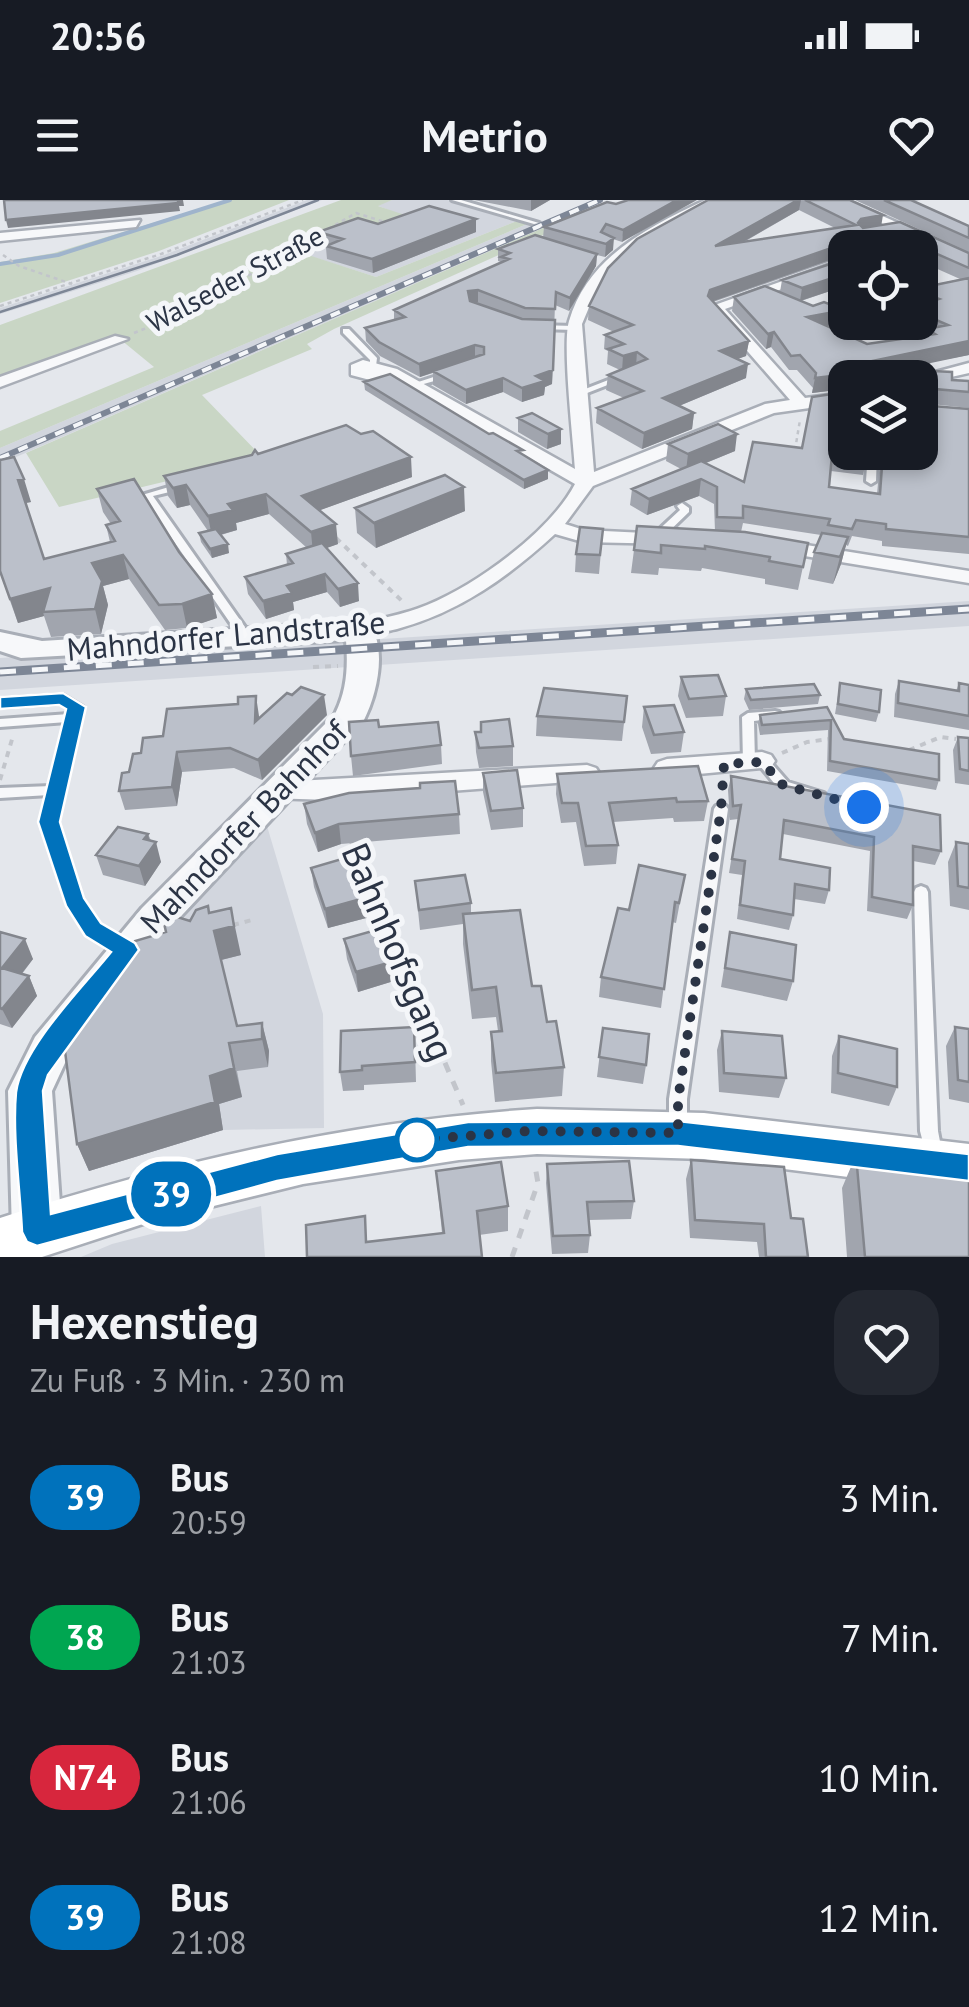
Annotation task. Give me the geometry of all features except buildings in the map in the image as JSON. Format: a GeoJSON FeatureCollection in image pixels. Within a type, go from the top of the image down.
{"type":"FeatureCollection","features":[{"type":"Feature","properties":{"kind":"main road"},"geometry":{"type":"LineString","coordinates":[[18,1238],[277,1167],[417,1140],[529,1131],[678,1133],[952,1166]]}},
{"type":"Feature","properties":{"kind":"street"},"geometry":{"type":"LineString","coordinates":[[585,482],[576,328],[582,303],[614,245],[714,200]]}},
{"type":"Feature","properties":{"kind":"street"},"geometry":{"type":"LineString","coordinates":[[836,200],[969,259]]}},
{"type":"Feature","properties":{"kind":"street"},"geometry":{"type":"LineString","coordinates":[[0,237],[136,222]]}},
{"type":"Feature","properties":{"kind":"street"},"geometry":{"type":"LineString","coordinates":[[798,402],[716,306],[765,295],[828,270]]}},
{"type":"Feature","properties":{"kind":"street","name":"Walseder Straße"},"geometry":{"type":"LineString","coordinates":[[0,382],[120,338]]}},
{"type":"Feature","properties":{"kind":"street"},"geometry":{"type":"LineString","coordinates":[[378,368],[585,482]]}},
{"type":"Feature","properties":{"kind":"street"},"geometry":{"type":"LineString","coordinates":[[938,376],[969,368]]}},
{"type":"Feature","properties":{"kind":"street"},"geometry":{"type":"LineString","coordinates":[[585,482],[771,408],[828,399]]}},
{"type":"Feature","properties":{"kind":"street","name":"Mahndorfer Landstraße"},"geometry":{"type":"LineString","coordinates":[[0,641],[21,649],[42,650],[360,630],[420,618],[483,586],[552,527],[577,500],[585,482]]}},
{"type":"Feature","properties":{"kind":"street"},"geometry":{"type":"LineString","coordinates":[[552,527],[583,536],[692,542]]}},
{"type":"Feature","properties":{"kind":"street"},"geometry":{"type":"LineString","coordinates":[[749,545],[806,548],[969,577]]}},
{"type":"Feature","properties":{"kind":"street","name":"Mahndorfer Bahnhof"},"geometry":{"type":"LineString","coordinates":[[18,1238],[31,1150],[33,1081],[58,1038],[127,950],[164,916],[348,720],[364,684],[360,630]]}},
{"type":"Feature","properties":{"kind":"street"},"geometry":{"type":"LineString","coordinates":[[645,770],[756,762]]}},
{"type":"Feature","properties":{"kind":"street"},"geometry":{"type":"LineString","coordinates":[[278,791],[330,792],[606,772]]}},
{"type":"Feature","properties":{"kind":"lane"},"geometry":{"type":"LineString","coordinates":[[455,200],[536,223]]}},
{"type":"Feature","properties":{"kind":"lane"},"geometry":{"type":"LineString","coordinates":[[895,230],[901,229]]}},
{"type":"Feature","properties":{"kind":"lane"},"geometry":{"type":"LineString","coordinates":[[523,326],[576,328]]}},
{"type":"Feature","properties":{"kind":"lane"},"geometry":{"type":"LineString","coordinates":[[346,332],[378,368]]}},
{"type":"Feature","properties":{"kind":"lane"},"geometry":{"type":"LineString","coordinates":[[414,386],[463,370]]}},
{"type":"Feature","properties":{"kind":"lane"},"geometry":{"type":"LineString","coordinates":[[579,394],[624,377]]}},
{"type":"Feature","properties":{"kind":"lane"},"geometry":{"type":"LineString","coordinates":[[870,481],[871,470]]}},
{"type":"Feature","properties":{"kind":"lane"},"geometry":{"type":"LineString","coordinates":[[199,482],[146,495],[240,626],[240,639]]}},
{"type":"Feature","properties":{"kind":"lane"},"geometry":{"type":"LineString","coordinates":[[654,540],[686,510],[682,506]]}},
{"type":"Feature","properties":{"kind":"lane"},"geometry":{"type":"LineString","coordinates":[[0,703],[63,699],[76,707],[49,822],[74,900],[93,929],[127,950]]}},
{"type":"Feature","properties":{"kind":"lane"},"geometry":{"type":"LineString","coordinates":[[782,714],[748,717],[756,762],[783,785],[831,801]]}},
{"type":"Feature","properties":{"kind":"lane"},"geometry":{"type":"LineString","coordinates":[[0,724],[74,718]]}},
{"type":"Feature","properties":{"kind":"lane"},"geometry":{"type":"LineString","coordinates":[[0,793],[56,790]]}},
{"type":"Feature","properties":{"kind":"lane"},"geometry":{"type":"LineString","coordinates":[[678,1133],[678,1100],[721,809]]}},
{"type":"Feature","properties":{"kind":"lane"},"geometry":{"type":"LineString","coordinates":[[921,892],[929,1130],[952,1166]]}},
{"type":"Feature","properties":{"kind":"path"},"geometry":{"type":"LineString","coordinates":[[0,306],[72,284],[303,200]]}},
{"type":"Feature","properties":{"kind":"path","name":"Walseder Straße"},"geometry":{"type":"LineString","coordinates":[[120,338],[184,312],[356,213],[402,228]]}},
{"type":"Feature","properties":{"kind":"path"},"geometry":{"type":"LineString","coordinates":[[4,254],[72,284]]}},
{"type":"Feature","properties":{"kind":"path"},"geometry":{"type":"LineString","coordinates":[[794,457],[802,408],[798,402]]}},
{"type":"Feature","properties":{"kind":"path"},"geometry":{"type":"LineString","coordinates":[[333,535],[420,618]]}},
{"type":"Feature","properties":{"kind":"path"},"geometry":{"type":"LineString","coordinates":[[895,748],[912,750],[940,737],[956,739]]}},
{"type":"Feature","properties":{"kind":"path"},"geometry":{"type":"LineString","coordinates":[[756,762],[806,742],[846,741]]}},
{"type":"Feature","properties":{"kind":"path","name":"Bahnhofsgang"},"geometry":{"type":"LineString","coordinates":[[330,792],[465,1114]]}},
{"type":"Feature","properties":{"kind":"path"},"geometry":{"type":"LineString","coordinates":[[217,930],[252,920]]}},
{"type":"Feature","properties":{"kind":"path"},"geometry":{"type":"LineString","coordinates":[[512,1257],[538,1183],[532,1149]]}},
{"type":"Feature","properties":{"kind":"shaded area"},"geometry":{"type":"Polygon","coordinates":[[[307,200],[322,200],[137,271],[0,314],[0,308],[164,255],[307,200]]]}},
{"type":"Feature","properties":{"kind":"shaded area"},"geometry":{"type":"Polygon","coordinates":[[[392,200],[448,200],[517,221],[376,277],[297,252],[404,216],[376,205],[392,200]]]}},
{"type":"Feature","properties":{"kind":"shaded area"},"geometry":{"type":"Polygon","coordinates":[[[527,224],[543,228],[0,464],[0,448],[527,224]]]}},
{"type":"Feature","properties":{"kind":"shaded area"},"geometry":{"type":"Polygon","coordinates":[[[969,601],[969,626],[0,690],[0,658],[153,649],[211,650],[969,601]]]}},
{"type":"Feature","properties":{"kind":"shaded area"},"geometry":{"type":"Polygon","coordinates":[[[267,826],[323,1014],[324,1128],[223,1130],[89,1171],[74,1054],[217,877],[267,826]]]}},
{"type":"Feature","properties":{"kind":"shaded area"},"geometry":{"type":"Polygon","coordinates":[[[261,1206],[265,1257],[81,1257],[112,1244],[261,1206]]]}},
{"type":"Feature","properties":{"kind":"green space"},"geometry":{"type":"Polygon","coordinates":[[[228,200],[289,200],[159,251],[0,303],[0,262],[54,253],[228,200]]]}},
{"type":"Feature","properties":{"kind":"green space"},"geometry":{"type":"Polygon","coordinates":[[[341,200],[392,200],[378,206],[405,215],[299,252],[376,277],[517,221],[527,224],[0,448],[0,431],[154,367],[115,335],[0,377],[0,325],[341,200]]]}},
{"type":"Feature","properties":{"kind":"green space"},"geometry":{"type":"Polygon","coordinates":[[[543,228],[552,231],[334,329],[307,344],[312,349],[202,395],[263,458],[59,507],[26,453],[543,228]]]}},
{"type":"Feature","properties":{"kind":"waterway"},"geometry":{"type":"LineString","coordinates":[[0,264],[58,255],[230,200]]}},
{"type":"Feature","properties":{"kind":"tram line"},"geometry":{"type":"LineString","coordinates":[[0,312],[177,255],[318,200]]}},
{"type":"Feature","properties":{"kind":"railway"},"geometry":{"type":"LineString","coordinates":[[0,458],[600,200]]}},
{"type":"Feature","properties":{"kind":"railway"},"geometry":{"type":"LineString","coordinates":[[0,672],[969,609]]}},
{"type":"Feature","properties":{"kind":"bus line","name":"39"},"geometry":{"type":"LineString","coordinates":[[0,703],[63,699],[76,707],[49,822],[74,900],[93,929],[127,950],[36,1070],[30,1091],[37,1232],[277,1167],[468,1134],[678,1133],[969,1168]]}},
{"type":"Feature","properties":{"kind":"route"},"geometry":{"type":"LineString","coordinates":[[417,1140],[529,1131],[678,1133],[678,1100],[721,809],[724,764],[762,762],[783,785],[864,807]]}}]}
